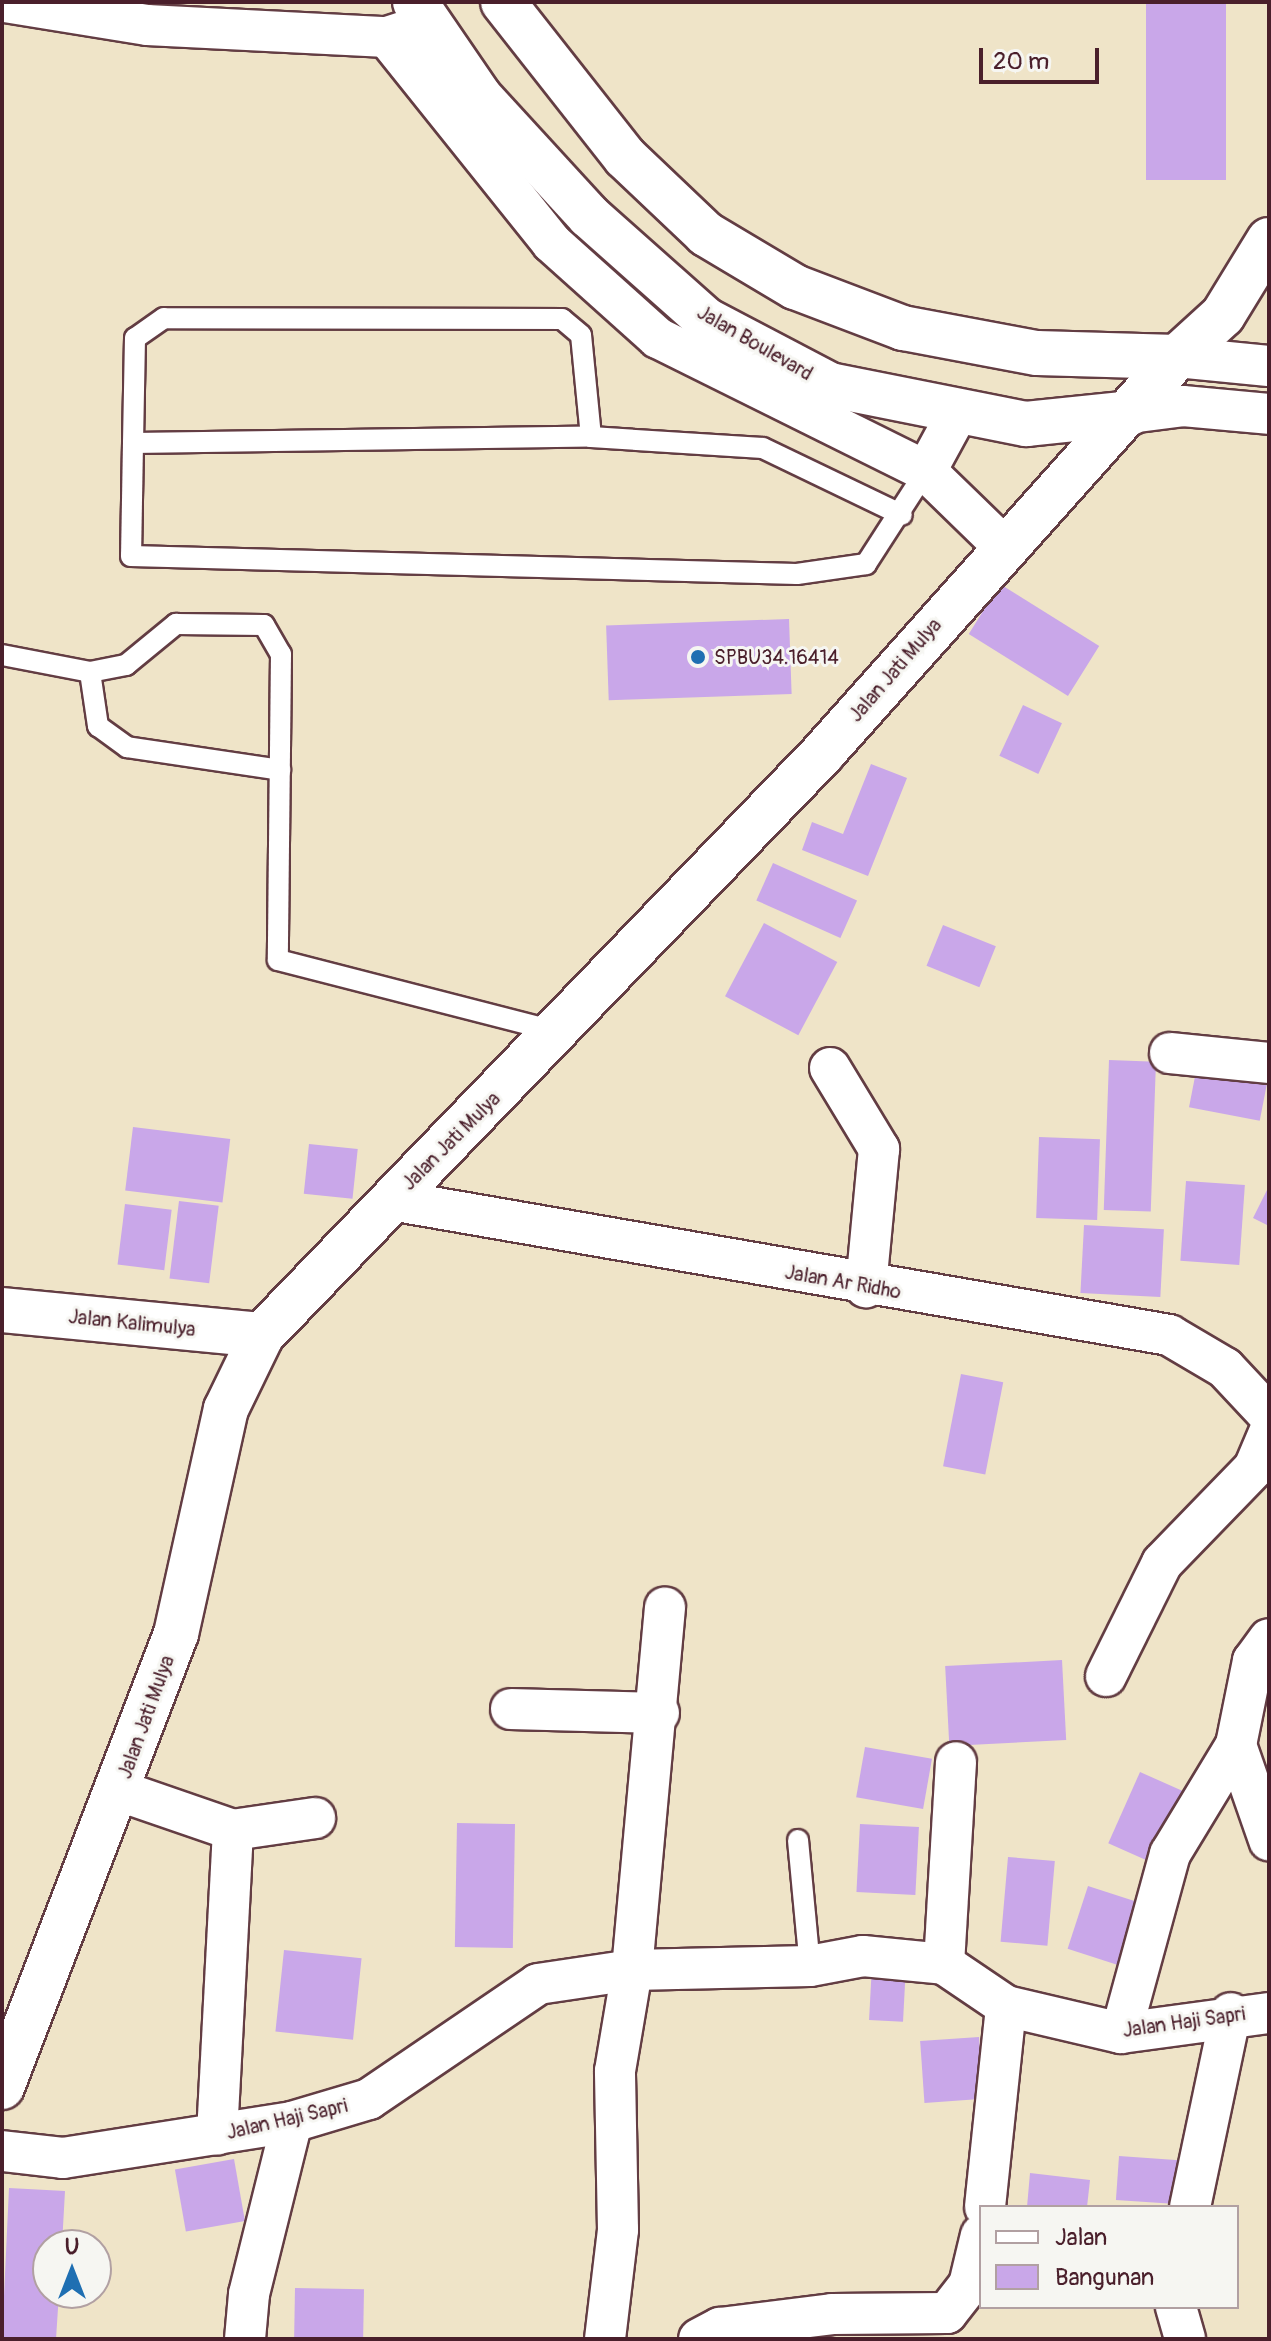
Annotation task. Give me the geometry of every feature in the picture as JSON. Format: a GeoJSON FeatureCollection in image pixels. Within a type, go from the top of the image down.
{"type":"FeatureCollection","features":[{"type":"Feature","properties":{"kind":"main road"},"geometry":{"type":"LineString","coordinates":[[503,2],[625,157],[706,234],[795,287],[903,328],[1037,353],[1177,357]]}},
{"type":"Feature","properties":{"kind":"main road","name":"Jalan Boulevard"},"geometry":{"type":"LineString","coordinates":[[421,13],[480,97],[589,216],[706,320],[830,385],[1026,424],[1130,413]]}},
{"type":"Feature","properties":{"kind":"main road","name":"Jalan Jati Mulya"},"geometry":{"type":"LineString","coordinates":[[2,2087],[120,1791],[176,1634],[226,1409],[262,1335],[558,1032],[822,754],[1002,545],[1130,413],[1177,357],[1223,315],[1269,240]]}},
{"type":"Feature","properties":{"kind":"main road"},"geometry":{"type":"LineString","coordinates":[[1026,424],[1043,449],[1050,495]]}},
{"type":"Feature","properties":{"kind":"main road","name":"Jalan Kalimulya"},"geometry":{"type":"LineString","coordinates":[[2,1310],[262,1335]]}},
{"type":"Feature","properties":{"kind":"street"},"geometry":{"type":"LineString","coordinates":[[5,2],[387,37],[421,13]]}},
{"type":"Feature","properties":{"kind":"street"},"geometry":{"type":"LineString","coordinates":[[387,37],[552,243],[658,338],[926,471],[1002,545]]}},
{"type":"Feature","properties":{"kind":"street"},"geometry":{"type":"LineString","coordinates":[[1177,357],[1269,366]]}},
{"type":"Feature","properties":{"kind":"street"},"geometry":{"type":"LineString","coordinates":[[1130,413],[1197,406],[1269,414]]}},
{"type":"Feature","properties":{"kind":"street"},"geometry":{"type":"LineString","coordinates":[[926,471],[958,412]]}},
{"type":"Feature","properties":{"kind":"street"},"geometry":{"type":"LineString","coordinates":[[1170,1053],[1269,1063]]}},
{"type":"Feature","properties":{"kind":"street"},"geometry":{"type":"LineString","coordinates":[[830,1068],[879,1149],[866,1287]]}},
{"type":"Feature","properties":{"kind":"street","name":"Jalan Ar Ridho"},"geometry":{"type":"LineString","coordinates":[[391,1200],[866,1287],[1169,1335],[1225,1368],[1269,1415]]}},
{"type":"Feature","properties":{"kind":"street"},"geometry":{"type":"LineString","coordinates":[[1106,1676],[1162,1563],[1254,1468],[1269,1433]]}},
{"type":"Feature","properties":{"kind":"street"},"geometry":{"type":"LineString","coordinates":[[605,2339],[618,2230],[615,2071],[632,1970],[659,1713],[665,1607]]}},
{"type":"Feature","properties":{"kind":"street"},"geometry":{"type":"LineString","coordinates":[[1121,2033],[1170,1854],[1236,1745],[1253,1661],[1269,1639]]}},
{"type":"Feature","properties":{"kind":"street"},"geometry":{"type":"LineString","coordinates":[[511,1709],[659,1713]]}},
{"type":"Feature","properties":{"kind":"street"},"geometry":{"type":"LineString","coordinates":[[1236,1745],[1269,1840]]}},
{"type":"Feature","properties":{"kind":"street"},"geometry":{"type":"LineString","coordinates":[[944,1964],[956,1762]]}},
{"type":"Feature","properties":{"kind":"street"},"geometry":{"type":"LineString","coordinates":[[120,1791],[233,1830],[315,1818]]}},
{"type":"Feature","properties":{"kind":"street"},"geometry":{"type":"LineString","coordinates":[[217,2135],[233,1830]]}},
{"type":"Feature","properties":{"kind":"street","name":"Jalan Haji Sapri"},"geometry":{"type":"LineString","coordinates":[[2,2151],[63,2158],[292,2122],[369,2099],[538,1984],[632,1970],[810,1966],[863,1956],[944,1964],[1006,2006],[1121,2033],[1250,2013]]}},
{"type":"Feature","properties":{"kind":"street"},"geometry":{"type":"LineString","coordinates":[[985,2205],[1006,2006]]}},
{"type":"Feature","properties":{"kind":"street"},"geometry":{"type":"LineString","coordinates":[[1191,2205],[1250,2013]]}},
{"type":"Feature","properties":{"kind":"street"},"geometry":{"type":"LineString","coordinates":[[245,2339],[249,2294],[292,2122]]}},
{"type":"Feature","properties":{"kind":"street"},"geometry":{"type":"LineString","coordinates":[[699,2339],[720,2328],[832,2327],[947,2313],[969,2285],[979,2243]]}},
{"type":"Feature","properties":{"kind":"street"},"geometry":{"type":"LineString","coordinates":[[1177,2309],[1185,2339]]}},
{"type":"Feature","properties":{"kind":"lane"},"geometry":{"type":"LineString","coordinates":[[591,437],[581,335],[562,319],[164,318],[135,338],[131,556],[797,574],[866,564],[902,515],[926,471]]}},
{"type":"Feature","properties":{"kind":"lane"},"geometry":{"type":"LineString","coordinates":[[133,443],[591,437],[763,448],[902,515]]}},
{"type":"Feature","properties":{"kind":"lane"},"geometry":{"type":"LineString","coordinates":[[2,655],[90,672],[126,665],[176,624],[264,625],[281,654],[278,960],[558,1032]]}},
{"type":"Feature","properties":{"kind":"lane"},"geometry":{"type":"LineString","coordinates":[[90,672],[98,726],[127,747],[280,770]]}},
{"type":"Feature","properties":{"kind":"lane"},"geometry":{"type":"LineString","coordinates":[[798,1840],[810,1966]]}},
{"type":"Feature","properties":{"kind":"building"},"geometry":{"type":"Polygon","coordinates":[[[1146,2],[1226,2],[1226,180],[1146,180],[1146,2]]]}},
{"type":"Feature","properties":{"kind":"building"},"geometry":{"type":"Polygon","coordinates":[[[1000,584],[1099,646],[1068,696],[969,634],[1000,584]]]}},
{"type":"Feature","properties":{"kind":"building","name":"SPBU34.16414"},"geometry":{"type":"Polygon","coordinates":[[[789,619],[792,694],[609,700],[606,625],[789,619]]]}},
{"type":"Feature","properties":{"kind":"building"},"geometry":{"type":"Polygon","coordinates":[[[1023,705],[1062,723],[1038,774],[999,756],[1023,705]]]}},
{"type":"Feature","properties":{"kind":"building"},"geometry":{"type":"Polygon","coordinates":[[[871,764],[907,778],[868,876],[802,850],[812,822],[843,834],[871,764]]]}},
{"type":"Feature","properties":{"kind":"building"},"geometry":{"type":"Polygon","coordinates":[[[773,863],[857,900],[840,938],[756,900],[773,863]]]}},
{"type":"Feature","properties":{"kind":"building"},"geometry":{"type":"Polygon","coordinates":[[[764,923],[837,962],[798,1035],[725,996],[764,923]]]}},
{"type":"Feature","properties":{"kind":"building"},"geometry":{"type":"Polygon","coordinates":[[[943,925],[996,946],[979,987],[927,966],[943,925]]]}},
{"type":"Feature","properties":{"kind":"building"},"geometry":{"type":"Polygon","coordinates":[[[1109,1060],[1156,1062],[1151,1212],[1104,1210],[1109,1060]]]}},
{"type":"Feature","properties":{"kind":"building"},"geometry":{"type":"Polygon","coordinates":[[[1198,1061],[1269,1075],[1260,1121],[1189,1107],[1198,1061]]]}},
{"type":"Feature","properties":{"kind":"building"},"geometry":{"type":"Polygon","coordinates":[[[133,1127],[230,1139],[222,1202],[125,1191],[133,1127]]]}},
{"type":"Feature","properties":{"kind":"building"},"geometry":{"type":"Polygon","coordinates":[[[1039,1137],[1100,1139],[1097,1220],[1036,1218],[1039,1137]]]}},
{"type":"Feature","properties":{"kind":"building"},"geometry":{"type":"Polygon","coordinates":[[[309,1144],[358,1149],[353,1199],[304,1194],[309,1144]]]}},
{"type":"Feature","properties":{"kind":"building"},"geometry":{"type":"Polygon","coordinates":[[[1186,1181],[1245,1185],[1239,1265],[1180,1261],[1186,1181]]]}},
{"type":"Feature","properties":{"kind":"building"},"geometry":{"type":"Polygon","coordinates":[[[1269,1186],[1269,1226],[1253,1218],[1269,1186]]]}},
{"type":"Feature","properties":{"kind":"building"},"geometry":{"type":"Polygon","coordinates":[[[179,1201],[219,1206],[209,1283],[169,1278],[179,1201]]]}},
{"type":"Feature","properties":{"kind":"building"},"geometry":{"type":"Polygon","coordinates":[[[125,1204],[172,1210],[164,1270],[118,1265],[125,1204]]]}},
{"type":"Feature","properties":{"kind":"building"},"geometry":{"type":"Polygon","coordinates":[[[1084,1225],[1164,1229],[1160,1297],[1080,1293],[1084,1225]]]}},
{"type":"Feature","properties":{"kind":"building"},"geometry":{"type":"Polygon","coordinates":[[[961,1374],[1003,1382],[985,1474],[943,1466],[961,1374]]]}},
{"type":"Feature","properties":{"kind":"building"},"geometry":{"type":"Polygon","coordinates":[[[1062,1660],[1066,1740],[949,1746],[945,1666],[1062,1660]]]}},
{"type":"Feature","properties":{"kind":"building"},"geometry":{"type":"Polygon","coordinates":[[[865,1747],[932,1759],[923,1809],[856,1797],[865,1747]]]}},
{"type":"Feature","properties":{"kind":"building"},"geometry":{"type":"Polygon","coordinates":[[[1140,1772],[1184,1792],[1152,1863],[1108,1843],[1140,1772]]]}},
{"type":"Feature","properties":{"kind":"building"},"geometry":{"type":"Polygon","coordinates":[[[457,1823],[515,1824],[513,1948],[455,1947],[457,1823]]]}},
{"type":"Feature","properties":{"kind":"building"},"geometry":{"type":"Polygon","coordinates":[[[860,1824],[919,1827],[915,1895],[856,1892],[860,1824]]]}},
{"type":"Feature","properties":{"kind":"building"},"geometry":{"type":"Polygon","coordinates":[[[1008,1857],[1055,1861],[1047,1946],[1001,1942],[1008,1857]]]}},
{"type":"Feature","properties":{"kind":"building"},"geometry":{"type":"Polygon","coordinates":[[[1088,1886],[1150,1906],[1129,1969],[1068,1949],[1088,1886]]]}},
{"type":"Feature","properties":{"kind":"building"},"geometry":{"type":"Polygon","coordinates":[[[284,1950],[362,1958],[353,2040],[275,2032],[284,1950]]]}},
{"type":"Feature","properties":{"kind":"building"},"geometry":{"type":"Polygon","coordinates":[[[872,1964],[906,1966],[903,2022],[869,2020],[872,1964]]]}},
{"type":"Feature","properties":{"kind":"building"},"geometry":{"type":"Polygon","coordinates":[[[979,2037],[983,2099],[924,2103],[920,2041],[979,2037]]]}},
{"type":"Feature","properties":{"kind":"building"},"geometry":{"type":"Polygon","coordinates":[[[1119,2156],[1183,2160],[1180,2204],[1116,2200],[1119,2156]]]}},
{"type":"Feature","properties":{"kind":"building"},"geometry":{"type":"Polygon","coordinates":[[[234,2159],[245,2221],[186,2231],[175,2169],[234,2159]]]}},
{"type":"Feature","properties":{"kind":"building"},"geometry":{"type":"Polygon","coordinates":[[[1030,2173],[1090,2180],[1087,2205],[1027,2205],[1030,2173]]]}},
{"type":"Feature","properties":{"kind":"building"},"geometry":{"type":"Polygon","coordinates":[[[9,2188],[65,2191],[63,2229],[32,2229],[32,2309],[58,2309],[56,2339],[2,2339],[9,2188]]]}},
{"type":"Feature","properties":{"kind":"building"},"geometry":{"type":"Polygon","coordinates":[[[295,2288],[364,2289],[363,2339],[294,2339],[295,2288]]]}},
{"type":"Feature","properties":{"kind":"place","name":"SPBU34.16414"},"geometry":{"type":"Point","coordinates":[698,657]}}]}
